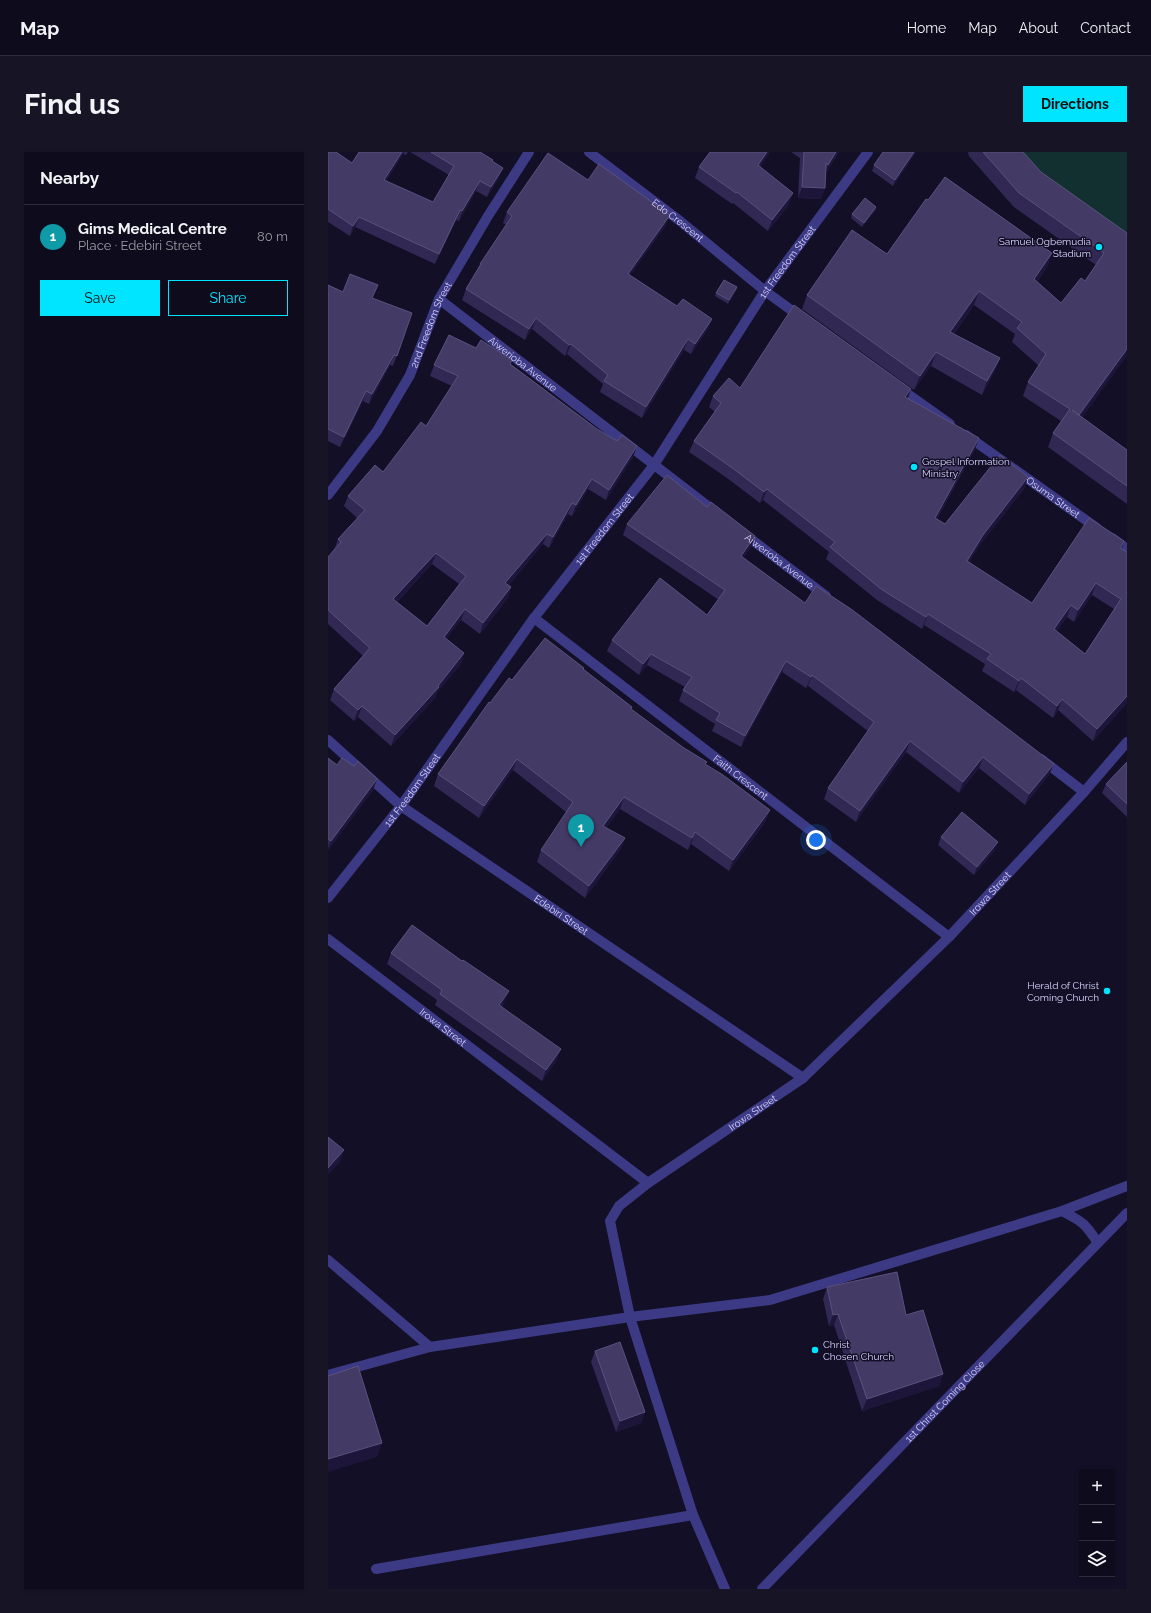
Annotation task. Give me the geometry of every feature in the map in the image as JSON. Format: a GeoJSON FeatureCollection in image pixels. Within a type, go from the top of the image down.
{"type":"FeatureCollection","features":[{"type":"Feature","properties":{"kind":"street","name":"2nd Freedom Street"},"geometry":{"type":"LineString","coordinates":[[328,495],[377,430],[410,375],[439,299],[488,216],[529,152]]}},
{"type":"Feature","properties":{"kind":"street","name":"Edo Crescent"},"geometry":{"type":"LineString","coordinates":[[589,152],[680,221],[765,291]]}},
{"type":"Feature","properties":{"kind":"street","name":"1st Freedom Street"},"geometry":{"type":"LineString","coordinates":[[328,898],[401,806],[534,618],[654,465],[765,291],[868,152]]}},
{"type":"Feature","properties":{"kind":"street"},"geometry":{"type":"LineString","coordinates":[[765,291],[809,323]]}},
{"type":"Feature","properties":{"kind":"street","name":"Aiwerioba Avenue"},"geometry":{"type":"LineString","coordinates":[[439,299],[723,518]]}},
{"type":"Feature","properties":{"kind":"street","name":"Osuma Street"},"geometry":{"type":"LineString","coordinates":[[890,381],[1127,549]]}},
{"type":"Feature","properties":{"kind":"street","name":"Aiwerioba Avenue"},"geometry":{"type":"LineString","coordinates":[[736,528],[837,604]]}},
{"type":"Feature","properties":{"kind":"street","name":"Faith Crescent"},"geometry":{"type":"LineString","coordinates":[[534,618],[949,936]]}},
{"type":"Feature","properties":{"kind":"street","name":"Edebiri Street"},"geometry":{"type":"LineString","coordinates":[[328,740],[401,806],[803,1078]]}},
{"type":"Feature","properties":{"kind":"street","name":"Irowa Street"},"geometry":{"type":"LineString","coordinates":[[328,939],[648,1184],[803,1078],[949,936],[1084,792],[1127,742]]}},
{"type":"Feature","properties":{"kind":"street"},"geometry":{"type":"LineString","coordinates":[[1034,753],[1084,792]]}},
{"type":"Feature","properties":{"kind":"street"},"geometry":{"type":"LineString","coordinates":[[648,1184],[619,1206],[610,1221],[630,1317],[693,1515],[725,1589]]}},
{"type":"Feature","properties":{"kind":"street"},"geometry":{"type":"LineString","coordinates":[[328,1375],[430,1348],[630,1317],[770,1300],[1062,1211],[1127,1186]]}},
{"type":"Feature","properties":{"kind":"street"},"geometry":{"type":"LineString","coordinates":[[1062,1211],[1081,1221],[1088,1227],[1098,1243]]}},
{"type":"Feature","properties":{"kind":"street","name":"1st Christ Coming Close"},"geometry":{"type":"LineString","coordinates":[[762,1589],[1127,1213]]}},
{"type":"Feature","properties":{"kind":"street"},"geometry":{"type":"LineString","coordinates":[[328,1260],[430,1348]]}},
{"type":"Feature","properties":{"kind":"street"},"geometry":{"type":"LineString","coordinates":[[376,1569],[693,1515]]}},
{"type":"Feature","properties":{"kind":"green space","name":"Samuel Ogbemudia Stadium"},"geometry":{"type":"Polygon","coordinates":[[[968,152],[1127,152],[1127,286],[1014,207],[969,156],[968,152]]]}},
{"type":"Feature","properties":{"kind":"building"},"geometry":{"type":"Polygon","coordinates":[[[328,152],[336,152],[352,163],[359,152],[402,152],[384,180],[433,202],[454,166],[431,152],[480,152],[503,168],[491,187],[480,181],[462,211],[460,210],[439,254],[359,217],[353,226],[328,209],[328,152]]]}},
{"type":"Feature","properties":{"kind":"building"},"geometry":{"type":"Polygon","coordinates":[[[710,152],[767,152],[758,165],[793,193],[772,220],[737,192],[736,193],[699,167],[710,152]]]}},
{"type":"Feature","properties":{"kind":"building"},"geometry":{"type":"Polygon","coordinates":[[[804,152],[836,152],[828,165],[826,163],[825,188],[802,187],[804,152]]]}},
{"type":"Feature","properties":{"kind":"building"},"geometry":{"type":"Polygon","coordinates":[[[883,152],[914,152],[895,180],[874,165],[883,152]]]}},
{"type":"Feature","properties":{"kind":"building"},"geometry":{"type":"Polygon","coordinates":[[[983,152],[1023,152],[1041,172],[1127,233],[1127,349],[1079,415],[1072,410],[1127,450],[1127,486],[1053,433],[1070,409],[1028,382],[1046,354],[1017,328],[1022,322],[979,291],[950,332],[1000,358],[987,381],[936,352],[920,376],[807,295],[852,230],[887,254],[926,199],[928,200],[945,177],[1052,253],[1034,279],[1061,303],[1081,278],[1085,281],[1104,253],[1019,193],[983,152]]]}},
{"type":"Feature","properties":{"kind":"building"},"geometry":{"type":"Polygon","coordinates":[[[548,153],[588,180],[599,164],[670,215],[628,274],[677,306],[683,299],[712,319],[695,344],[688,339],[646,407],[604,381],[608,375],[571,344],[569,345],[536,318],[529,329],[466,289],[480,264],[512,216],[507,212],[548,153]]]}},
{"type":"Feature","properties":{"kind":"building"},"geometry":{"type":"Polygon","coordinates":[[[865,198],[876,207],[864,223],[852,214],[865,198]]]}},
{"type":"Feature","properties":{"kind":"building"},"geometry":{"type":"Polygon","coordinates":[[[350,274],[378,285],[372,298],[412,313],[397,356],[394,355],[372,394],[366,391],[344,437],[328,429],[328,285],[343,292],[350,274]]]}},
{"type":"Feature","properties":{"kind":"building"},"geometry":{"type":"Polygon","coordinates":[[[724,280],[737,287],[729,300],[716,293],[724,280]]]}},
{"type":"Feature","properties":{"kind":"building"},"geometry":{"type":"Polygon","coordinates":[[[794,305],[911,389],[905,397],[979,438],[935,518],[945,524],[1000,455],[1028,477],[983,535],[967,561],[1032,603],[1089,518],[1124,541],[1120,548],[1127,552],[1127,696],[1097,729],[1062,699],[1057,706],[1021,678],[1019,681],[987,659],[991,654],[928,614],[926,617],[881,589],[830,547],[835,542],[767,489],[764,492],[694,441],[721,403],[713,396],[729,378],[740,388],[794,305]],[[1096,583],[1078,610],[1071,605],[1054,629],[1085,654],[1121,599],[1096,583]]]}},
{"type":"Feature","properties":{"kind":"building"},"geometry":{"type":"Polygon","coordinates":[[[449,335],[476,348],[481,340],[512,360],[510,364],[597,429],[617,441],[622,435],[637,446],[609,490],[592,479],[576,505],[572,503],[553,537],[547,534],[505,583],[511,587],[483,623],[465,609],[444,637],[464,653],[438,686],[439,687],[395,735],[362,706],[358,710],[334,689],[370,648],[328,610],[328,557],[341,542],[338,539],[365,510],[348,496],[375,465],[383,472],[421,422],[426,426],[458,376],[434,365],[449,335]],[[436,553],[393,599],[427,626],[466,576],[436,553]]]}},
{"type":"Feature","properties":{"kind":"building"},"geometry":{"type":"Polygon","coordinates":[[[667,475],[707,507],[711,502],[755,536],[741,556],[805,603],[816,586],[851,609],[1054,764],[1029,794],[983,757],[963,782],[910,741],[860,811],[828,788],[874,722],[812,675],[811,677],[786,661],[745,736],[716,720],[720,713],[683,690],[692,677],[651,654],[643,664],[612,640],[660,578],[707,615],[725,590],[627,524],[667,475]]]}},
{"type":"Feature","properties":{"kind":"building"},"geometry":{"type":"Polygon","coordinates":[[[545,638],[632,707],[631,709],[684,748],[707,762],[705,764],[723,775],[770,810],[733,860],[695,832],[692,838],[624,797],[603,826],[625,838],[589,886],[541,850],[573,802],[517,759],[484,806],[438,774],[489,702],[490,703],[509,678],[512,680],[545,638]]]}},
{"type":"Feature","properties":{"kind":"building"},"geometry":{"type":"Polygon","coordinates":[[[328,758],[337,765],[342,758],[354,766],[358,761],[377,779],[331,841],[328,839],[328,758]]]}},
{"type":"Feature","properties":{"kind":"building"},"geometry":{"type":"Polygon","coordinates":[[[1127,762],[1127,804],[1106,784],[1127,762]]]}},
{"type":"Feature","properties":{"kind":"building"},"geometry":{"type":"Polygon","coordinates":[[[962,812],[998,842],[977,867],[941,837],[962,812]]]}},
{"type":"Feature","properties":{"kind":"building"},"geometry":{"type":"Polygon","coordinates":[[[412,925],[462,961],[463,960],[509,991],[499,1005],[561,1049],[546,1070],[440,994],[442,990],[391,953],[412,925]]]}},
{"type":"Feature","properties":{"kind":"building"},"geometry":{"type":"Polygon","coordinates":[[[328,1137],[344,1150],[328,1168],[328,1137]]]}},
{"type":"Feature","properties":{"kind":"building"},"geometry":{"type":"Polygon","coordinates":[[[897,1272],[906,1315],[923,1310],[943,1374],[867,1399],[838,1314],[833,1315],[827,1287],[897,1272]]]}},
{"type":"Feature","properties":{"kind":"building"},"geometry":{"type":"Polygon","coordinates":[[[620,1342],[645,1412],[620,1421],[595,1351],[620,1342]]]}},
{"type":"Feature","properties":{"kind":"building"},"geometry":{"type":"Polygon","coordinates":[[[358,1366],[382,1443],[328,1459],[328,1376],[358,1366]]]}},
{"type":"Feature","properties":{"kind":"place","name":"Samuel Ogbemudia Stadium"},"geometry":{"type":"Point","coordinates":[1099,247]}},
{"type":"Feature","properties":{"kind":"place","name":"Gospel Information Ministry"},"geometry":{"type":"Point","coordinates":[914,467]}},
{"type":"Feature","properties":{"kind":"place","name":"Gims Medical Centre"},"geometry":{"type":"Point","coordinates":[581,847]}},
{"type":"Feature","properties":{"kind":"place","name":"Herald of Christ Coming Church"},"geometry":{"type":"Point","coordinates":[1107,991]}},
{"type":"Feature","properties":{"kind":"place","name":"Christ Chosen Church"},"geometry":{"type":"Point","coordinates":[815,1350]}}]}
